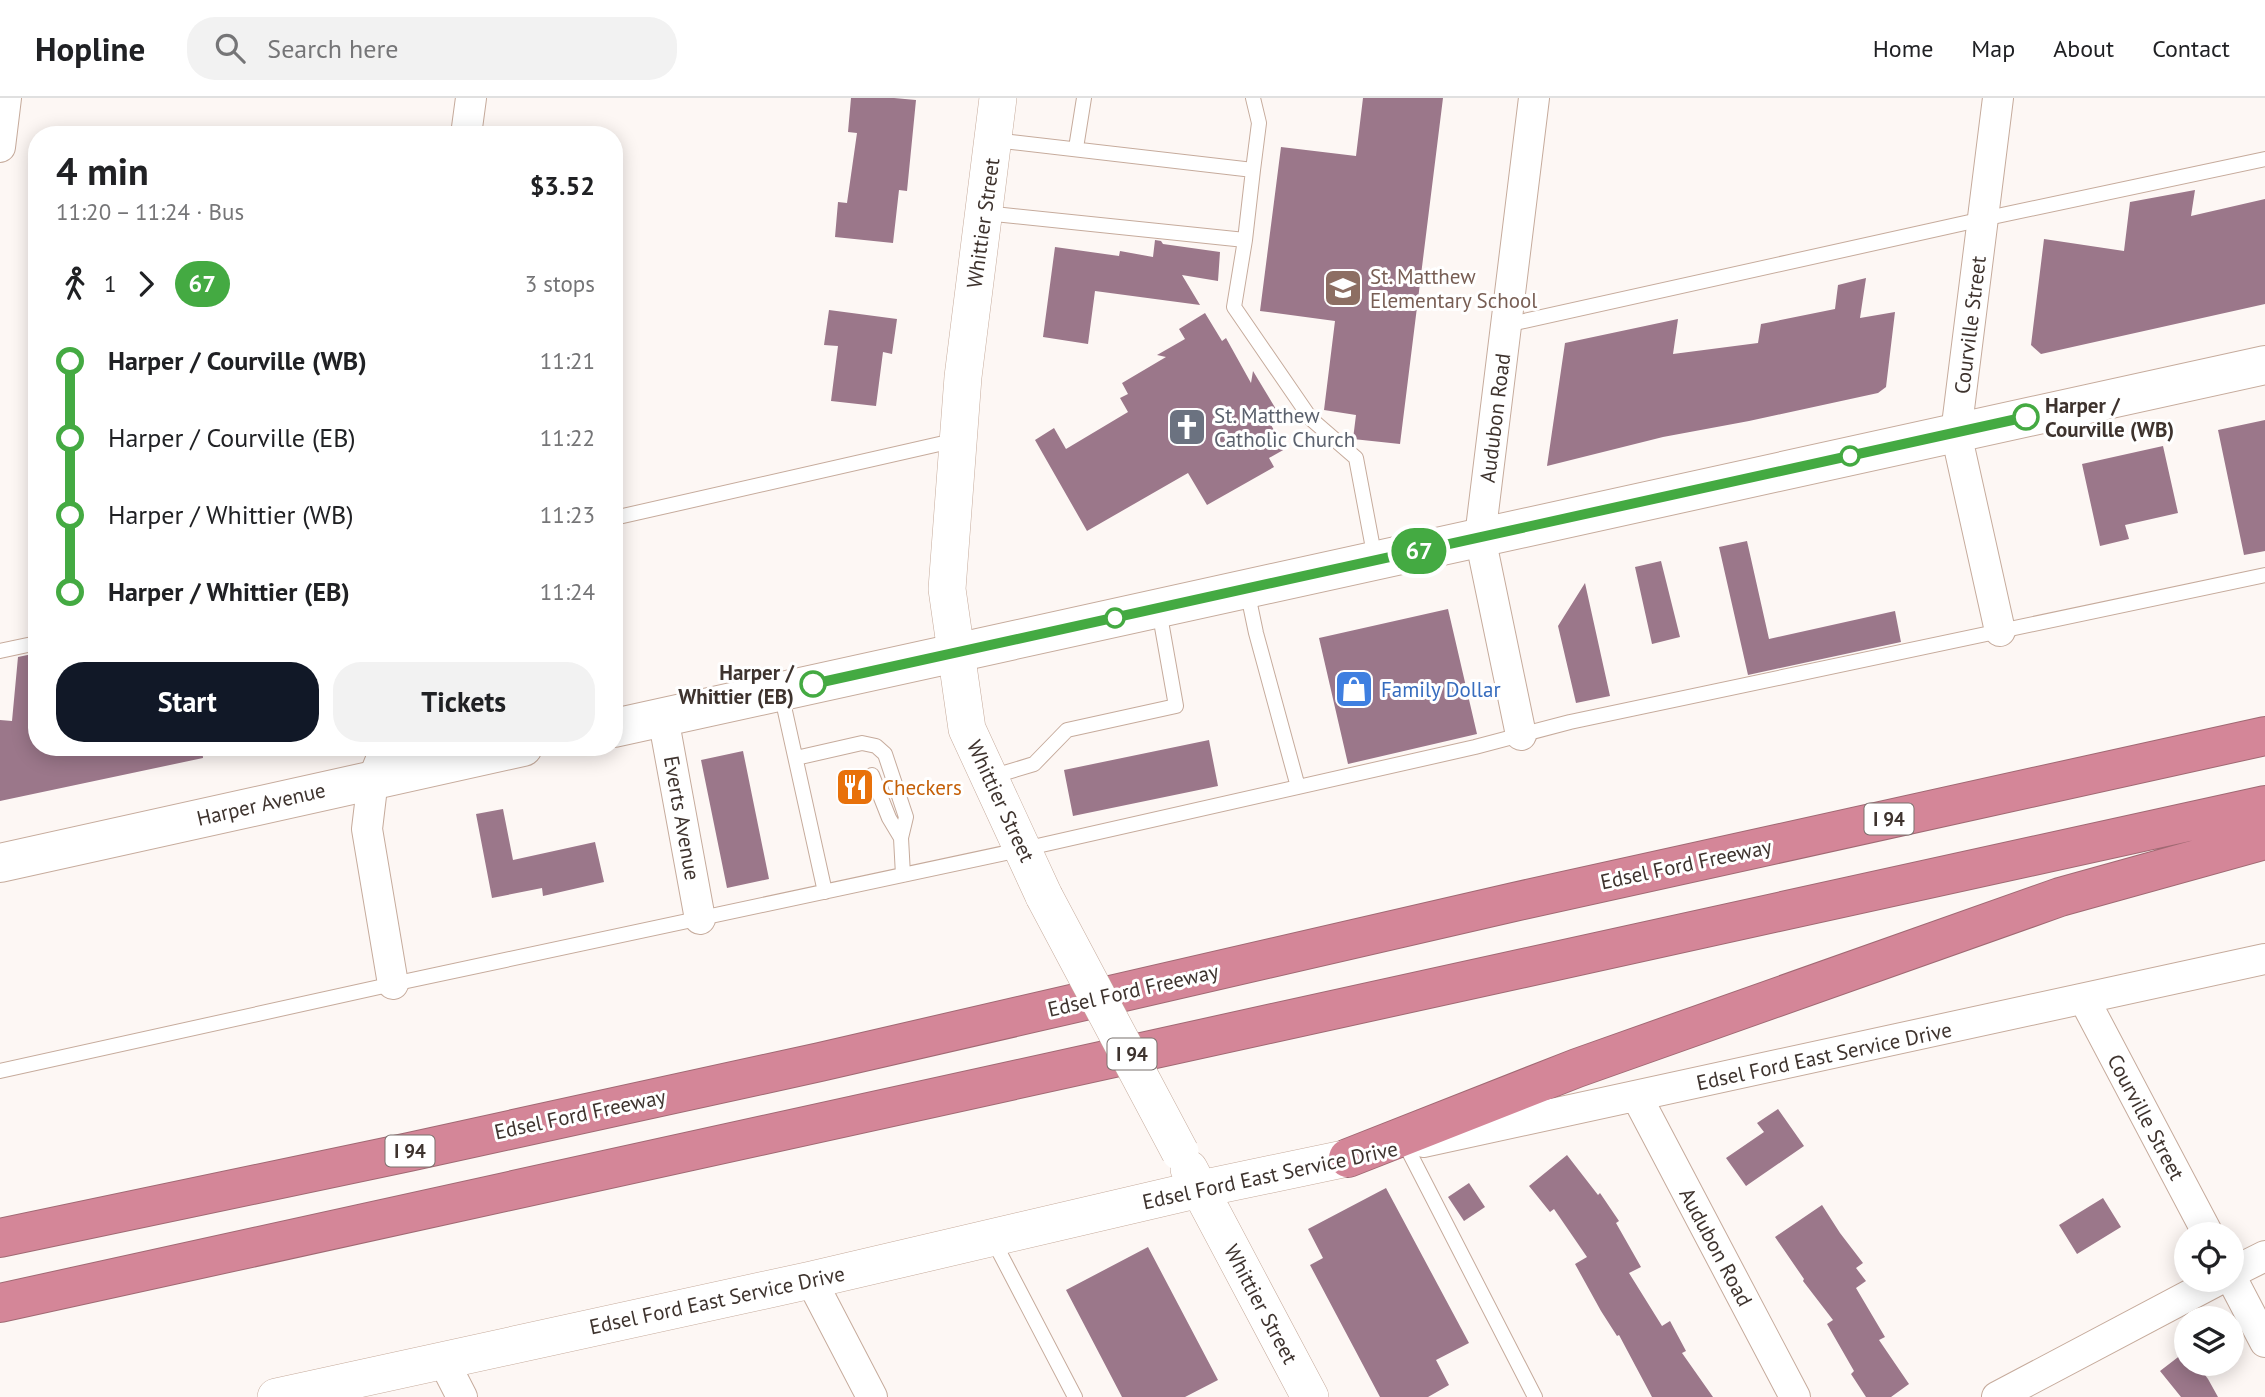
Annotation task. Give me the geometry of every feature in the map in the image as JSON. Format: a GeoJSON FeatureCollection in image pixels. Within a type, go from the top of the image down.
{"type":"FeatureCollection","features":[{"type":"Feature","properties":{"kind":"highway","name":"Edsel Ford Freeway"},"geometry":{"type":"LineString","coordinates":[[0,1238],[820,1062],[1514,902],[2265,736]]}},
{"type":"Feature","properties":{"kind":"highway","name":"I 94"},"geometry":{"type":"LineString","coordinates":[[0,1303],[2265,805]]}},
{"type":"Feature","properties":{"kind":"highway"},"geometry":{"type":"LineString","coordinates":[[1348,1158],[1577,1068],[2060,897],[2265,840]]}},
{"type":"Feature","properties":{"kind":"main road"},"geometry":{"type":"LineString","coordinates":[[623,726],[2265,365]]}},
{"type":"Feature","properties":{"kind":"main road","name":"Harper Avenue"},"geometry":{"type":"LineString","coordinates":[[0,863],[379,763],[442,756]]}},
{"type":"Feature","properties":{"kind":"street"},"geometry":{"type":"LineString","coordinates":[[0,147],[6,98]]}},
{"type":"Feature","properties":{"kind":"street"},"geometry":{"type":"LineString","coordinates":[[467,126],[471,98]]}},
{"type":"Feature","properties":{"kind":"street","name":"Whittier Street"},"geometry":{"type":"LineString","coordinates":[[999,98],[963,377],[947,589],[967,729],[1044,896],[1310,1397]]}},
{"type":"Feature","properties":{"kind":"street","name":"Audubon Road"},"geometry":{"type":"LineString","coordinates":[[1521,735],[1480,537],[1534,98]]}},
{"type":"Feature","properties":{"kind":"street","name":"Courville Street"},"geometry":{"type":"LineString","coordinates":[[1998,98],[1956,433],[2000,631]]}},
{"type":"Feature","properties":{"kind":"street","name":"Everts Avenue"},"geometry":{"type":"LineString","coordinates":[[663,717],[700,919]]}},
{"type":"Feature","properties":{"kind":"street"},"geometry":{"type":"LineString","coordinates":[[379,763],[367,829],[394,984]]}},
{"type":"Feature","properties":{"kind":"street","name":"Edsel Ford East Service Drive"},"geometry":{"type":"LineString","coordinates":[[276,1397],[810,1280],[1200,1189],[1637,1097],[2265,959]]}},
{"type":"Feature","properties":{"kind":"street","name":"Courville Street"},"geometry":{"type":"LineString","coordinates":[[2084,999],[2202,1222]]}},
{"type":"Feature","properties":{"kind":"street","name":"Audubon Road"},"geometry":{"type":"LineString","coordinates":[[1637,1097],[1795,1397]]}},
{"type":"Feature","properties":{"kind":"street"},"geometry":{"type":"LineString","coordinates":[[2244,1268],[2265,1256]]}},
{"type":"Feature","properties":{"kind":"street"},"geometry":{"type":"LineString","coordinates":[[810,1280],[872,1397]]}},
{"type":"Feature","properties":{"kind":"street"},"geometry":{"type":"LineString","coordinates":[[1997,1397],[2195,1292]]}},
{"type":"Feature","properties":{"kind":"street"},"geometry":{"type":"LineString","coordinates":[[2240,1292],[2265,1342]]}},
{"type":"Feature","properties":{"kind":"street"},"geometry":{"type":"LineString","coordinates":[[443,1360],[462,1397]]}},
{"type":"Feature","properties":{"kind":"lane"},"geometry":{"type":"LineString","coordinates":[[1076,148],[1084,98]]}},
{"type":"Feature","properties":{"kind":"lane"},"geometry":{"type":"LineString","coordinates":[[1253,98],[1259,123],[1234,307],[1311,419],[1356,458],[1375,561]]}},
{"type":"Feature","properties":{"kind":"lane"},"geometry":{"type":"LineString","coordinates":[[994,140],[1253,170]]}},
{"type":"Feature","properties":{"kind":"lane"},"geometry":{"type":"LineString","coordinates":[[1506,325],[2265,159]]}},
{"type":"Feature","properties":{"kind":"lane"},"geometry":{"type":"LineString","coordinates":[[984,213],[1245,240]]}},
{"type":"Feature","properties":{"kind":"lane"},"geometry":{"type":"LineString","coordinates":[[623,515],[958,439]]}},
{"type":"Feature","properties":{"kind":"lane"},"geometry":{"type":"LineString","coordinates":[[0,1071],[1024,849],[1298,788],[1570,722],[2265,575]]}},
{"type":"Feature","properties":{"kind":"lane"},"geometry":{"type":"LineString","coordinates":[[1247,589],[1256,633],[1298,788]]}},
{"type":"Feature","properties":{"kind":"lane"},"geometry":{"type":"LineString","coordinates":[[990,778],[1034,764],[1067,730],[1176,706],[1159,608]]}},
{"type":"Feature","properties":{"kind":"lane"},"geometry":{"type":"LineString","coordinates":[[0,651],[28,645]]}},
{"type":"Feature","properties":{"kind":"lane"},"geometry":{"type":"LineString","coordinates":[[781,692],[825,892]]}},
{"type":"Feature","properties":{"kind":"lane"},"geometry":{"type":"LineString","coordinates":[[796,758],[862,743],[876,746],[885,754],[906,817],[901,838],[903,875]]}},
{"type":"Feature","properties":{"kind":"lane"},"geometry":{"type":"LineString","coordinates":[[851,746],[867,756]]}},
{"type":"Feature","properties":{"kind":"lane"},"geometry":{"type":"LineString","coordinates":[[872,775],[889,818],[901,838]]}},
{"type":"Feature","properties":{"kind":"lane"},"geometry":{"type":"LineString","coordinates":[[1406,1146],[1535,1397]]}},
{"type":"Feature","properties":{"kind":"lane"},"geometry":{"type":"LineString","coordinates":[[992,1238],[1075,1397]]}},
{"type":"Feature","properties":{"kind":"building"},"geometry":{"type":"Polygon","coordinates":[[[851,98],[916,100],[907,191],[899,190],[893,243],[835,237],[838,202],[847,203],[857,133],[848,132],[851,98]]]}},
{"type":"Feature","properties":{"kind":"building"},"geometry":{"type":"Polygon","coordinates":[[[1363,98],[1443,98],[1400,444],[1353,439],[1356,415],[1324,410],[1335,321],[1260,311],[1281,147],[1356,156],[1363,98]]]}},
{"type":"Feature","properties":{"kind":"building"},"geometry":{"type":"Polygon","coordinates":[[[2195,190],[2191,216],[2265,199],[2265,304],[2041,354],[2031,345],[2044,239],[2124,251],[2130,202],[2195,190]]]}},
{"type":"Feature","properties":{"kind":"building"},"geometry":{"type":"Polygon","coordinates":[[[1155,240],[1163,244],[1220,252],[1218,281],[1182,275],[1200,305],[1095,291],[1088,344],[1043,337],[1055,247],[1119,256],[1120,251],[1153,257],[1155,240]]]}},
{"type":"Feature","properties":{"kind":"building"},"geometry":{"type":"Polygon","coordinates":[[[1866,278],[1860,318],[1895,312],[1886,387],[1878,393],[1663,437],[1547,466],[1565,343],[1678,319],[1673,354],[1758,343],[1761,324],[1835,309],[1838,285],[1866,278]]]}},
{"type":"Feature","properties":{"kind":"building"},"geometry":{"type":"Polygon","coordinates":[[[829,310],[897,319],[892,354],[883,352],[876,406],[831,401],[838,346],[824,345],[829,310]]]}},
{"type":"Feature","properties":{"kind":"building","name":"St. Matthew Catholic Church"},"geometry":{"type":"Polygon","coordinates":[[[1205,313],[1222,341],[1226,338],[1251,383],[1253,371],[1282,419],[1271,425],[1285,449],[1269,458],[1274,467],[1207,505],[1188,473],[1087,531],[1035,440],[1054,428],[1066,449],[1128,412],[1120,398],[1128,394],[1122,383],[1166,357],[1157,355],[1185,339],[1179,329],[1205,313]]]}},
{"type":"Feature","properties":{"kind":"building"},"geometry":{"type":"Polygon","coordinates":[[[2265,420],[2265,551],[2244,555],[2218,430],[2265,420]]]}},
{"type":"Feature","properties":{"kind":"building"},"geometry":{"type":"Polygon","coordinates":[[[2163,446],[2178,513],[2125,525],[2129,539],[2100,546],[2082,464],[2163,446]]]}},
{"type":"Feature","properties":{"kind":"building"},"geometry":{"type":"Polygon","coordinates":[[[1747,541],[1769,639],[1895,611],[1901,642],[1748,675],[1719,547],[1747,541]]]}},
{"type":"Feature","properties":{"kind":"building"},"geometry":{"type":"Polygon","coordinates":[[[1661,561],[1680,637],[1652,644],[1635,567],[1661,561]]]}},
{"type":"Feature","properties":{"kind":"building"},"geometry":{"type":"Polygon","coordinates":[[[1585,583],[1610,696],[1576,703],[1558,626],[1585,583]]]}},
{"type":"Feature","properties":{"kind":"building"},"geometry":{"type":"Polygon","coordinates":[[[1448,609],[1477,734],[1348,764],[1319,638],[1448,609]]]}},
{"type":"Feature","properties":{"kind":"building"},"geometry":{"type":"Polygon","coordinates":[[[28,655],[28,756],[203,758],[0,801],[0,720],[12,721],[18,657],[28,655]]]}},
{"type":"Feature","properties":{"kind":"building"},"geometry":{"type":"Polygon","coordinates":[[[1209,740],[1218,786],[1073,816],[1064,770],[1209,740]]]}},
{"type":"Feature","properties":{"kind":"building"},"geometry":{"type":"Polygon","coordinates":[[[743,751],[769,879],[727,888],[701,760],[743,751]]]}},
{"type":"Feature","properties":{"kind":"building"},"geometry":{"type":"Polygon","coordinates":[[[503,809],[513,860],[595,842],[604,882],[543,896],[542,888],[492,898],[476,814],[503,809]]]}},
{"type":"Feature","properties":{"kind":"building"},"geometry":{"type":"Polygon","coordinates":[[[1778,1109],[1804,1146],[1746,1186],[1726,1158],[1764,1132],[1757,1123],[1778,1109]]]}},
{"type":"Feature","properties":{"kind":"building"},"geometry":{"type":"Polygon","coordinates":[[[1567,1155],[1598,1195],[1600,1193],[1619,1221],[1616,1223],[1641,1267],[1629,1273],[1662,1326],[1670,1321],[1686,1351],[1682,1353],[1713,1397],[1652,1397],[1619,1335],[1617,1336],[1601,1311],[1575,1264],[1587,1257],[1554,1209],[1550,1212],[1529,1186],[1567,1155]]]}},
{"type":"Feature","properties":{"kind":"building"},"geometry":{"type":"Polygon","coordinates":[[[1469,1183],[1485,1207],[1464,1221],[1448,1197],[1469,1183]]]}},
{"type":"Feature","properties":{"kind":"building"},"geometry":{"type":"Polygon","coordinates":[[[1386,1188],[1469,1343],[1436,1360],[1449,1385],[1428,1397],[1380,1397],[1310,1265],[1323,1258],[1308,1229],[1386,1188]]]}},
{"type":"Feature","properties":{"kind":"building"},"geometry":{"type":"Polygon","coordinates":[[[2103,1198],[2121,1227],[2077,1254],[2059,1225],[2103,1198]]]}},
{"type":"Feature","properties":{"kind":"building"},"geometry":{"type":"Polygon","coordinates":[[[1822,1205],[1863,1263],[1856,1268],[1866,1281],[1856,1288],[1885,1337],[1879,1340],[1909,1384],[1891,1397],[1866,1397],[1851,1374],[1854,1371],[1827,1324],[1833,1320],[1803,1281],[1775,1237],[1822,1205]]]}},
{"type":"Feature","properties":{"kind":"building"},"geometry":{"type":"Polygon","coordinates":[[[1148,1247],[1218,1380],[1185,1397],[1122,1397],[1066,1290],[1148,1247]]]}},
{"type":"Feature","properties":{"kind":"building"},"geometry":{"type":"Polygon","coordinates":[[[2174,1360],[2174,1376],[2206,1376],[2218,1397],[2181,1397],[2160,1371],[2174,1360]]]}},
{"type":"Feature","properties":{"kind":"bus line","name":"67"},"geometry":{"type":"LineString","coordinates":[[813,684],[2026,417]]}},
{"type":"Feature","properties":{"kind":"place","name":"St. Matthew Elementary School"},"geometry":{"type":"Point","coordinates":[1343,288]}},
{"type":"Feature","properties":{"kind":"place","name":"Harper / Courville (WB)"},"geometry":{"type":"Point","coordinates":[2026,417]}},
{"type":"Feature","properties":{"kind":"place","name":"St. Matthew Catholic Church"},"geometry":{"type":"Point","coordinates":[1187,427]}},
{"type":"Feature","properties":{"kind":"place","name":"Harper / Whittier (EB)"},"geometry":{"type":"Point","coordinates":[813,684]}},
{"type":"Feature","properties":{"kind":"place","name":"Family Dollar"},"geometry":{"type":"Point","coordinates":[1354,689]}},
{"type":"Feature","properties":{"kind":"place","name":"Checkers"},"geometry":{"type":"Point","coordinates":[855,787]}}]}
